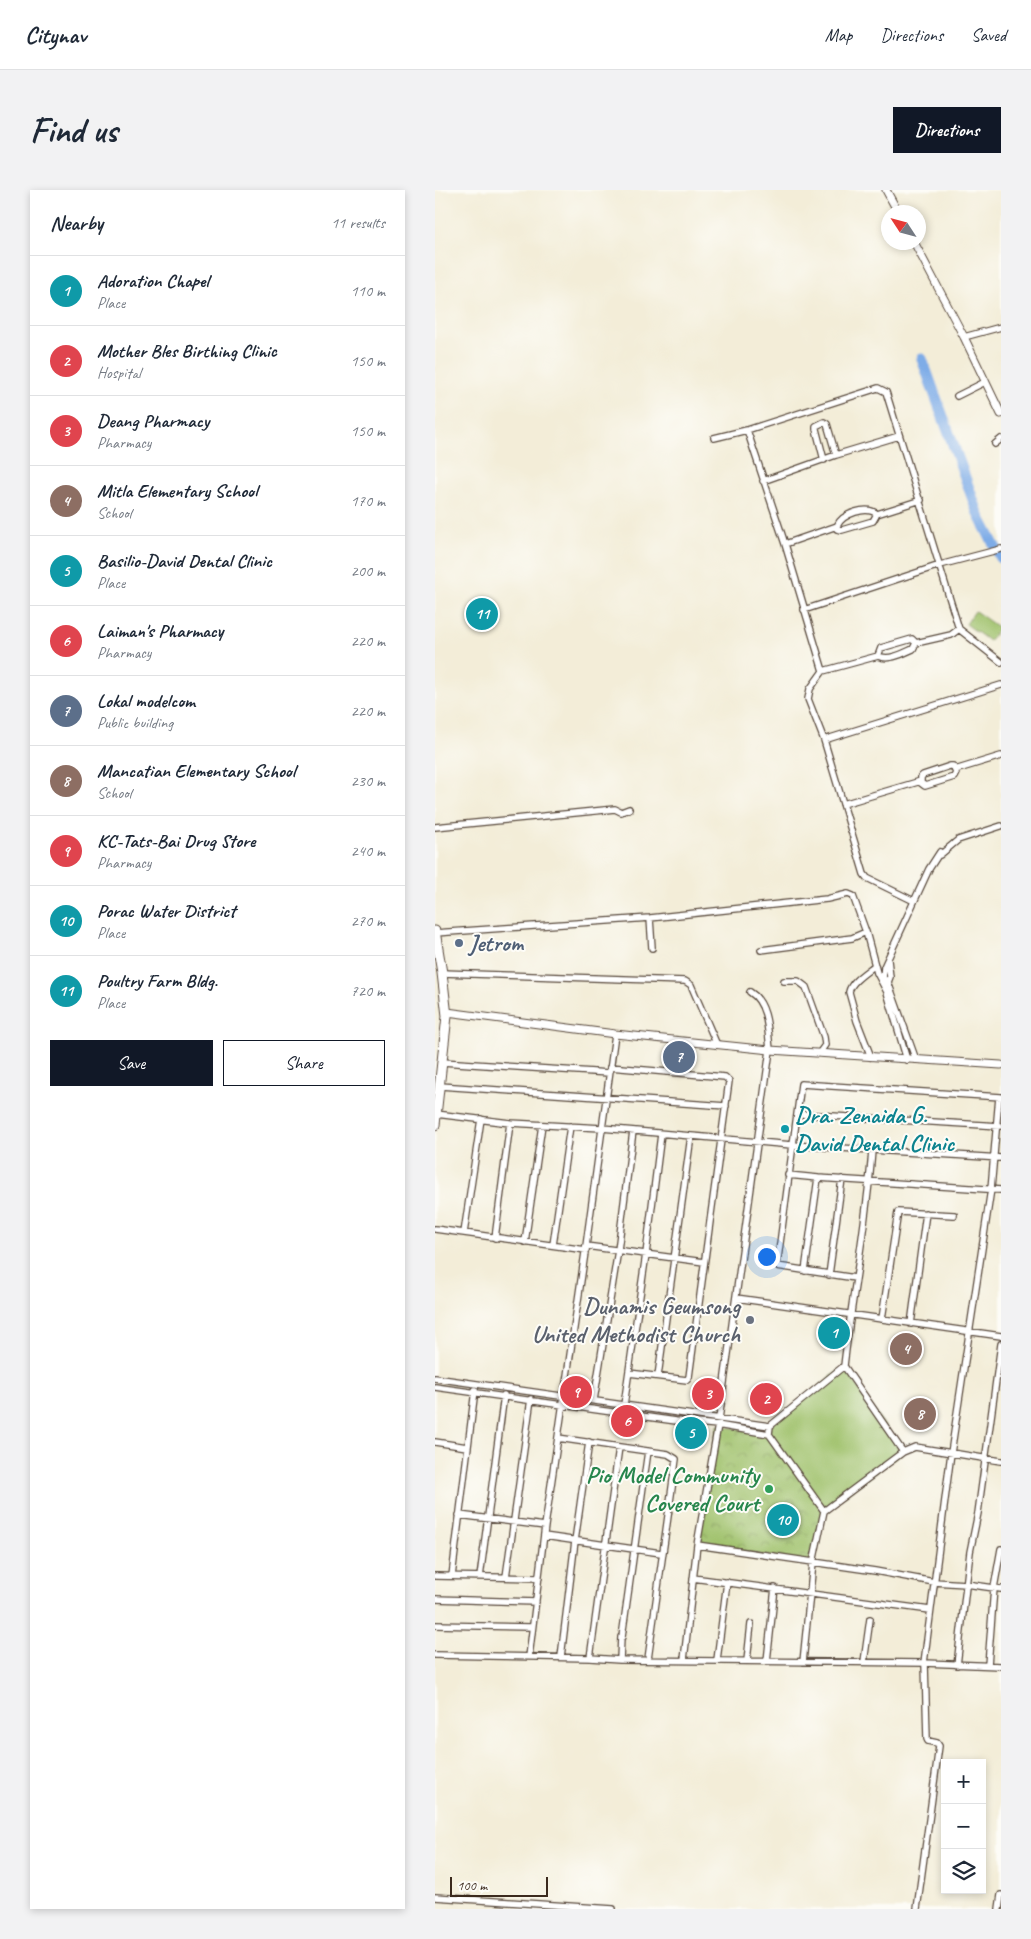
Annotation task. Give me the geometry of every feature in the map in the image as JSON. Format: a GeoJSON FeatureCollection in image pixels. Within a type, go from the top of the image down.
{"type":"FeatureCollection","features":[{"type":"Feature","properties":{"kind":"main road"},"geometry":{"type":"LineString","coordinates":[[435,932],[447,1012],[435,1125]]}},
{"type":"Feature","properties":{"kind":"street"},"geometry":{"type":"LineString","coordinates":[[886,190],[894,205]]}},
{"type":"Feature","properties":{"kind":"street"},"geometry":{"type":"LineString","coordinates":[[918,250],[964,337],[1001,414]]}},
{"type":"Feature","properties":{"kind":"street"},"geometry":{"type":"LineString","coordinates":[[964,337],[1001,327]]}},
{"type":"Feature","properties":{"kind":"street"},"geometry":{"type":"LineString","coordinates":[[957,396],[985,382]]}},
{"type":"Feature","properties":{"kind":"street"},"geometry":{"type":"LineString","coordinates":[[715,438],[747,430],[878,388],[886,392],[921,500],[959,629],[1001,662]]}},
{"type":"Feature","properties":{"kind":"street"},"geometry":{"type":"LineString","coordinates":[[824,460],[815,429],[816,426],[824,422],[827,424],[836,455]]}},
{"type":"Feature","properties":{"kind":"street"},"geometry":{"type":"LineString","coordinates":[[747,430],[785,544],[823,671]]}},
{"type":"Feature","properties":{"kind":"street"},"geometry":{"type":"LineString","coordinates":[[763,481],[836,455],[899,436]]}},
{"type":"Feature","properties":{"kind":"street"},"geometry":{"type":"LineString","coordinates":[[995,444],[1001,439]]}},
{"type":"Feature","properties":{"kind":"street"},"geometry":{"type":"LineString","coordinates":[[837,526],[837,529],[842,530],[873,521],[877,514],[921,500]]}},
{"type":"Feature","properties":{"kind":"street"},"geometry":{"type":"LineString","coordinates":[[785,544],[837,526],[843,518],[867,509],[873,510],[877,514]]}},
{"type":"Feature","properties":{"kind":"street"},"geometry":{"type":"LineString","coordinates":[[804,610],[940,565],[1001,549]]}},
{"type":"Feature","properties":{"kind":"street"},"geometry":{"type":"LineString","coordinates":[[915,643],[951,635],[959,629]]}},
{"type":"Feature","properties":{"kind":"street"},"geometry":{"type":"LineString","coordinates":[[878,656],[881,648],[912,639],[915,643]]}},
{"type":"Feature","properties":{"kind":"street"},"geometry":{"type":"LineString","coordinates":[[914,901],[867,878],[864,874],[824,740],[808,699],[810,689],[823,671],[878,656],[885,659],[903,654],[913,650],[915,643]]}},
{"type":"Feature","properties":{"kind":"street"},"geometry":{"type":"LineString","coordinates":[[824,740],[1001,685]]}},
{"type":"Feature","properties":{"kind":"street"},"geometry":{"type":"LineString","coordinates":[[955,770],[1001,756]]}},
{"type":"Feature","properties":{"kind":"street"},"geometry":{"type":"LineString","coordinates":[[950,766],[953,766],[955,770],[956,775],[953,777],[925,786],[921,781],[923,775],[950,766]]}},
{"type":"Feature","properties":{"kind":"street"},"geometry":{"type":"LineString","coordinates":[[843,804],[921,781]]}},
{"type":"Feature","properties":{"kind":"street"},"geometry":{"type":"LineString","coordinates":[[435,827],[615,809],[621,812],[629,809]]}},
{"type":"Feature","properties":{"kind":"street"},"geometry":{"type":"LineString","coordinates":[[916,1060],[887,982],[890,977],[888,960],[929,869],[940,852],[940,855],[958,840],[1001,826]]}},
{"type":"Feature","properties":{"kind":"street"},"geometry":{"type":"LineString","coordinates":[[435,932],[650,918],[827,899],[847,894],[853,896],[875,965],[887,992],[907,1060]]}},
{"type":"Feature","properties":{"kind":"street"},"geometry":{"type":"LineString","coordinates":[[650,918],[652,948]]}},
{"type":"Feature","properties":{"kind":"street"},"geometry":{"type":"LineString","coordinates":[[761,950],[852,938],[866,932]]}},
{"type":"Feature","properties":{"kind":"street"},"geometry":{"type":"LineString","coordinates":[[871,1057],[857,1021],[849,988],[875,965]]}},
{"type":"Feature","properties":{"kind":"street"},"geometry":{"type":"LineString","coordinates":[[442,973],[685,981],[691,985],[717,1045]]}},
{"type":"Feature","properties":{"kind":"street"},"geometry":{"type":"LineString","coordinates":[[784,981],[798,981],[806,987],[824,1037],[825,1045],[820,1052]]}},
{"type":"Feature","properties":{"kind":"street"},"geometry":{"type":"LineString","coordinates":[[685,1660],[697,1545],[718,1422],[770,1050],[768,1026],[760,1000],[751,992]]}},
{"type":"Feature","properties":{"kind":"street"},"geometry":{"type":"LineString","coordinates":[[447,1012],[717,1045],[907,1060],[1001,1065]]}},
{"type":"Feature","properties":{"kind":"street"},"geometry":{"type":"LineString","coordinates":[[529,1657],[545,1526],[615,1034]]}},
{"type":"Feature","properties":{"kind":"street"},"geometry":{"type":"LineString","coordinates":[[442,1062],[725,1077],[729,1081],[689,1377],[687,1380],[629,1373]]}},
{"type":"Feature","properties":{"kind":"street"},"geometry":{"type":"LineString","coordinates":[[855,1278],[778,1267],[777,1264],[801,1084],[1000,1097],[998,1158],[991,1189],[951,1454],[930,1610],[925,1663],[927,1739],[929,1742],[937,1742],[939,1746],[917,1909]]}},
{"type":"Feature","properties":{"kind":"street"},"geometry":{"type":"LineString","coordinates":[[440,1086],[726,1106]]}},
{"type":"Feature","properties":{"kind":"street"},"geometry":{"type":"LineString","coordinates":[[436,1114],[511,1123],[602,1128],[793,1145],[998,1158]]}},
{"type":"Feature","properties":{"kind":"street"},"geometry":{"type":"LineString","coordinates":[[798,1114],[999,1126]]}},
{"type":"Feature","properties":{"kind":"street"},"geometry":{"type":"LineString","coordinates":[[464,1233],[481,1119]]}},
{"type":"Feature","properties":{"kind":"street"},"geometry":{"type":"LineString","coordinates":[[495,1238],[511,1123]]}},
{"type":"Feature","properties":{"kind":"street"},"geometry":{"type":"LineString","coordinates":[[525,1242],[541,1124]]}},
{"type":"Feature","properties":{"kind":"street"},"geometry":{"type":"LineString","coordinates":[[553,1245],[570,1126]]}},
{"type":"Feature","properties":{"kind":"street"},"geometry":{"type":"LineString","coordinates":[[594,1400],[618,1250],[633,1131]]}},
{"type":"Feature","properties":{"kind":"street"},"geometry":{"type":"LineString","coordinates":[[624,1405],[647,1254],[661,1134]]}},
{"type":"Feature","properties":{"kind":"street"},"geometry":{"type":"LineString","coordinates":[[658,1376],[691,1136]]}},
{"type":"Feature","properties":{"kind":"street"},"geometry":{"type":"LineString","coordinates":[[872,1150],[870,1180],[843,1366],[903,1452]]}},
{"type":"Feature","properties":{"kind":"street"},"geometry":{"type":"LineString","coordinates":[[788,1175],[1001,1190]]}},
{"type":"Feature","properties":{"kind":"street"},"geometry":{"type":"LineString","coordinates":[[805,1271],[818,1178]]}},
{"type":"Feature","properties":{"kind":"street"},"geometry":{"type":"LineString","coordinates":[[829,1275],[842,1179]]}},
{"type":"Feature","properties":{"kind":"street"},"geometry":{"type":"LineString","coordinates":[[882,1319],[897,1214],[899,1211],[954,1215]]}},
{"type":"Feature","properties":{"kind":"street"},"geometry":{"type":"LineString","coordinates":[[911,1324],[926,1213]]}},
{"type":"Feature","properties":{"kind":"street"},"geometry":{"type":"LineString","coordinates":[[435,1229],[525,1242],[618,1250],[704,1262]]}},
{"type":"Feature","properties":{"kind":"street"},"geometry":{"type":"LineString","coordinates":[[736,1298],[1001,1336]]}},
{"type":"Feature","properties":{"kind":"street"},"geometry":{"type":"LineString","coordinates":[[957,1664],[970,1552],[978,1513],[1001,1344]]}},
{"type":"Feature","properties":{"kind":"street"},"geometry":{"type":"LineString","coordinates":[[769,1434],[770,1426],[843,1366]]}},
{"type":"Feature","properties":{"kind":"street"},"geometry":{"type":"LineString","coordinates":[[435,1378],[624,1405],[718,1422],[769,1434],[824,1511]]}},
{"type":"Feature","properties":{"kind":"street"},"geometry":{"type":"LineString","coordinates":[[452,1576],[476,1384]]}},
{"type":"Feature","properties":{"kind":"street"},"geometry":{"type":"LineString","coordinates":[[435,1387],[504,1395],[653,1418],[770,1426]]}},
{"type":"Feature","properties":{"kind":"street"},"geometry":{"type":"LineString","coordinates":[[480,1577],[504,1395]]}},
{"type":"Feature","properties":{"kind":"street"},"geometry":{"type":"LineString","coordinates":[[506,1577],[531,1399]]}},
{"type":"Feature","properties":{"kind":"street"},"geometry":{"type":"LineString","coordinates":[[558,1438],[670,1454],[676,1461],[661,1554],[648,1659]]}},
{"type":"Feature","properties":{"kind":"street"},"geometry":{"type":"LineString","coordinates":[[435,1442],[467,1447]]}},
{"type":"Feature","properties":{"kind":"street"},"geometry":{"type":"LineString","coordinates":[[561,1657],[589,1442]]}},
{"type":"Feature","properties":{"kind":"street"},"geometry":{"type":"LineString","coordinates":[[591,1658],[619,1447]]}},
{"type":"Feature","properties":{"kind":"street"},"geometry":{"type":"LineString","coordinates":[[803,1662],[813,1563],[824,1511],[903,1452],[915,1447],[1001,1461]]}},
{"type":"Feature","properties":{"kind":"street"},"geometry":{"type":"LineString","coordinates":[[620,1660],[621,1637],[648,1451]]}},
{"type":"Feature","properties":{"kind":"street"},"geometry":{"type":"LineString","coordinates":[[459,1515],[545,1526]]}},
{"type":"Feature","properties":{"kind":"street"},"geometry":{"type":"LineString","coordinates":[[544,1536],[661,1554]]}},
{"type":"Feature","properties":{"kind":"street"},"geometry":{"type":"LineString","coordinates":[[697,1545],[875,1571],[934,1582],[998,1589]]}},
{"type":"Feature","properties":{"kind":"street"},"geometry":{"type":"LineString","coordinates":[[988,1665],[1001,1549]]}},
{"type":"Feature","properties":{"kind":"street"},"geometry":{"type":"LineString","coordinates":[[435,1576],[539,1578]]}},
{"type":"Feature","properties":{"kind":"street"},"geometry":{"type":"LineString","coordinates":[[693,1578],[930,1610]]}},
{"type":"Feature","properties":{"kind":"street"},"geometry":{"type":"LineString","coordinates":[[717,1660],[727,1582]]}},
{"type":"Feature","properties":{"kind":"street"},"geometry":{"type":"LineString","coordinates":[[767,1661],[775,1588]]}},
{"type":"Feature","properties":{"kind":"street"},"geometry":{"type":"LineString","coordinates":[[435,1599],[536,1602]]}},
{"type":"Feature","properties":{"kind":"street"},"geometry":{"type":"LineString","coordinates":[[864,1662],[870,1619]]}},
{"type":"Feature","properties":{"kind":"street"},"geometry":{"type":"LineString","coordinates":[[747,1661],[751,1624]]}},
{"type":"Feature","properties":{"kind":"street"},"geometry":{"type":"LineString","coordinates":[[435,1625],[532,1626]]}},
{"type":"Feature","properties":{"kind":"street"},"geometry":{"type":"LineString","coordinates":[[435,1655],[620,1660],[925,1663],[1001,1666]]}},
{"type":"Feature","properties":{"kind":"street"},"geometry":{"type":"LineString","coordinates":[[999,1909],[1001,1895]]}},
{"type":"Feature","properties":{"kind":"street"},"geometry":{"type":"LineString","coordinates":[[435,1897],[613,1909]]}},
{"type":"Feature","properties":{"kind":"green space"},"geometry":{"type":"Polygon","coordinates":[[[975,611],[999,628],[989,641],[966,624],[975,611]]]}},
{"type":"Feature","properties":{"kind":"green space"},"geometry":{"type":"Polygon","coordinates":[[[844,1366],[903,1452],[824,1511],[769,1434],[770,1426],[844,1366]]]}},
{"type":"Feature","properties":{"kind":"green space"},"geometry":{"type":"Polygon","coordinates":[[[717,1425],[769,1434],[824,1511],[813,1563],[697,1545],[717,1425]]]}},
{"type":"Feature","properties":{"kind":"waterway"},"geometry":{"type":"LineString","coordinates":[[922,359],[979,516],[1001,558]]}},
{"type":"Feature","properties":{"kind":"place","name":"Poultry Farm Bldg."},"geometry":{"type":"Point","coordinates":[482,614]}},
{"type":"Feature","properties":{"kind":"place","name":"Jetrom"},"geometry":{"type":"Point","coordinates":[459,943]}},
{"type":"Feature","properties":{"kind":"place","name":"Lokal modelcom"},"geometry":{"type":"Point","coordinates":[679,1057]}},
{"type":"Feature","properties":{"kind":"place","name":"Dra. Zenaida G. David Dental Clinic"},"geometry":{"type":"Point","coordinates":[785,1129]}},
{"type":"Feature","properties":{"kind":"place","name":"Dunamis Geumsong United Methodist Church"},"geometry":{"type":"Point","coordinates":[750,1320]}},
{"type":"Feature","properties":{"kind":"place","name":"Adoration Chapel"},"geometry":{"type":"Point","coordinates":[834,1333]}},
{"type":"Feature","properties":{"kind":"place","name":"Mitla Elementary School"},"geometry":{"type":"Point","coordinates":[906,1349]}},
{"type":"Feature","properties":{"kind":"place","name":"KC-Tats-Bai Drug Store"},"geometry":{"type":"Point","coordinates":[576,1392]}},
{"type":"Feature","properties":{"kind":"place","name":"Deang Pharmacy"},"geometry":{"type":"Point","coordinates":[708,1394]}},
{"type":"Feature","properties":{"kind":"place","name":"Mother Bles Birthing Clinic"},"geometry":{"type":"Point","coordinates":[766,1399]}},
{"type":"Feature","properties":{"kind":"place","name":"Mancatian Elementary School"},"geometry":{"type":"Point","coordinates":[920,1414]}},
{"type":"Feature","properties":{"kind":"place","name":"Laiman's Pharmacy"},"geometry":{"type":"Point","coordinates":[627,1421]}},
{"type":"Feature","properties":{"kind":"place","name":"Basilio-David Dental Clinic"},"geometry":{"type":"Point","coordinates":[691,1433]}},
{"type":"Feature","properties":{"kind":"place","name":"Pio Model Community Covered Court"},"geometry":{"type":"Point","coordinates":[769,1489]}},
{"type":"Feature","properties":{"kind":"place","name":"Porac Water District"},"geometry":{"type":"Point","coordinates":[783,1520]}}]}
